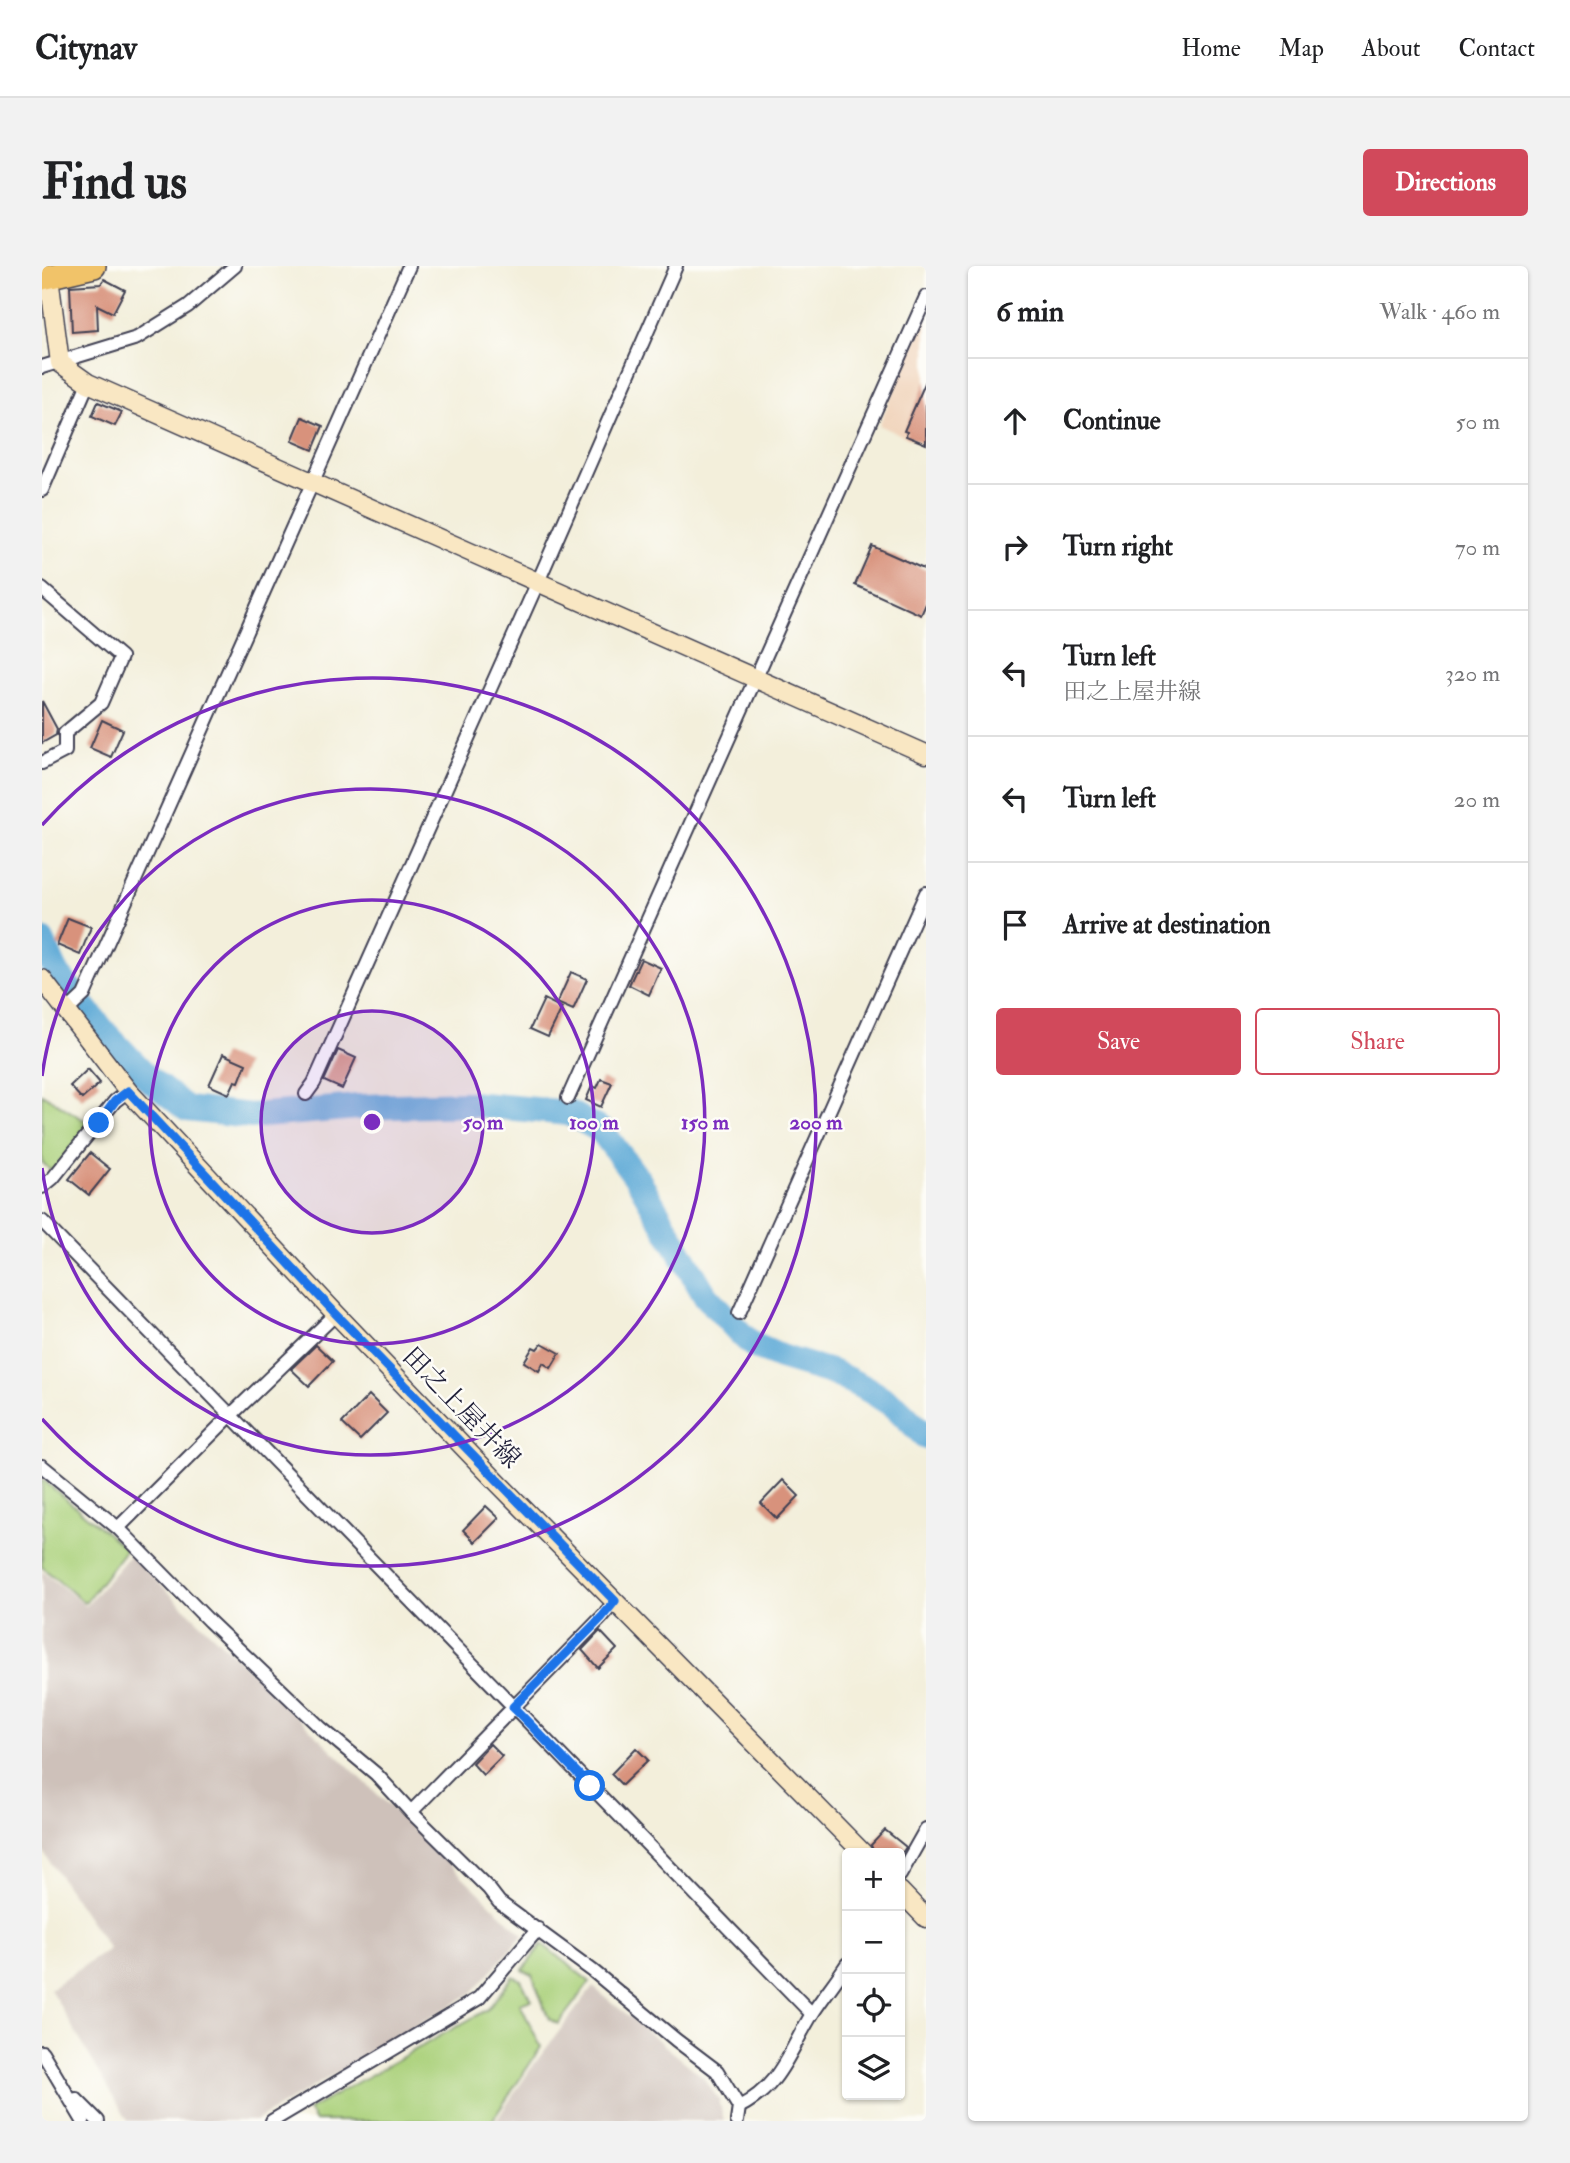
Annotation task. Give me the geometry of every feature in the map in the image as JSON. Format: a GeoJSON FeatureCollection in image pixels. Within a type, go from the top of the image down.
{"type":"FeatureCollection","features":[{"type":"Feature","properties":{"kind":"highway"},"geometry":{"type":"LineString","coordinates":[[46,274],[94,266]]}},
{"type":"Feature","properties":{"kind":"main road"},"geometry":{"type":"LineString","coordinates":[[46,274],[61,363],[88,383],[926,754]]}},
{"type":"Feature","properties":{"kind":"main road","name":"田之上屋井線"},"geometry":{"type":"LineString","coordinates":[[42,979],[128,1091],[336,1314],[858,1848]]}},
{"type":"Feature","properties":{"kind":"main road"},"geometry":{"type":"LineString","coordinates":[[905,1896],[926,1919]]}},
{"type":"Feature","properties":{"kind":"street"},"geometry":{"type":"LineString","coordinates":[[42,368],[137,338],[188,306],[235,266]]}},
{"type":"Feature","properties":{"kind":"street"},"geometry":{"type":"LineString","coordinates":[[67,1011],[84,995],[409,266]]}},
{"type":"Feature","properties":{"kind":"street"},"geometry":{"type":"LineString","coordinates":[[306,1094],[314,1083],[537,584],[676,266]]}},
{"type":"Feature","properties":{"kind":"street"},"geometry":{"type":"LineString","coordinates":[[568,1098],[926,297]]}},
{"type":"Feature","properties":{"kind":"street"},"geometry":{"type":"LineString","coordinates":[[42,490],[88,383]]}},
{"type":"Feature","properties":{"kind":"street"},"geometry":{"type":"LineString","coordinates":[[42,589],[121,657],[101,703],[65,733],[65,751],[42,763]]}},
{"type":"Feature","properties":{"kind":"street"},"geometry":{"type":"LineString","coordinates":[[739,1313],[926,893]]}},
{"type":"Feature","properties":{"kind":"street"},"geometry":{"type":"LineString","coordinates":[[42,1187],[115,1101],[128,1091]]}},
{"type":"Feature","properties":{"kind":"street"},"geometry":{"type":"LineString","coordinates":[[42,1221],[812,2014]]}},
{"type":"Feature","properties":{"kind":"street"},"geometry":{"type":"LineString","coordinates":[[118,1528],[336,1314]]}},
{"type":"Feature","properties":{"kind":"street"},"geometry":{"type":"LineString","coordinates":[[42,1466],[118,1528],[209,1621],[321,1728],[376,1774],[499,1902],[538,1929],[717,2071],[739,2107],[737,2121]]}},
{"type":"Feature","properties":{"kind":"street"},"geometry":{"type":"LineString","coordinates":[[411,1812],[615,1601]]}},
{"type":"Feature","properties":{"kind":"street"},"geometry":{"type":"LineString","coordinates":[[905,1866],[926,1829]]}},
{"type":"Feature","properties":{"kind":"street"},"geometry":{"type":"LineString","coordinates":[[272,2121],[479,1998],[538,1929]]}},
{"type":"Feature","properties":{"kind":"street"},"geometry":{"type":"LineString","coordinates":[[739,2107],[756,2098],[777,2077],[812,2014],[842,1971]]}},
{"type":"Feature","properties":{"kind":"street"},"geometry":{"type":"LineString","coordinates":[[42,2053],[83,2121]]}},
{"type":"Feature","properties":{"kind":"street"},"geometry":{"type":"LineString","coordinates":[[66,2089],[98,2121]]}},
{"type":"Feature","properties":{"kind":"shaded area"},"geometry":{"type":"Polygon","coordinates":[[[926,317],[926,446],[879,425],[926,317]]]}},
{"type":"Feature","properties":{"kind":"shaded area"},"geometry":{"type":"Polygon","coordinates":[[[130,1555],[523,1935],[472,1993],[255,2121],[128,2121],[50,1989],[109,1949],[42,1850],[42,1571],[86,1606],[130,1555]]]}},
{"type":"Feature","properties":{"kind":"shaded area"},"geometry":{"type":"Polygon","coordinates":[[[593,1987],[702,2076],[719,2100],[724,2121],[496,2121],[532,2067],[593,1987]]]}},
{"type":"Feature","properties":{"kind":"green space"},"geometry":{"type":"Polygon","coordinates":[[[42,1094],[92,1125],[52,1172],[42,1162],[42,1094]]]}},
{"type":"Feature","properties":{"kind":"green space"},"geometry":{"type":"Polygon","coordinates":[[[42,1479],[126,1549],[85,1603],[42,1567],[42,1479]]]}},
{"type":"Feature","properties":{"kind":"green space"},"geometry":{"type":"Polygon","coordinates":[[[542,1944],[590,1982],[558,2024],[549,2019],[532,1975],[523,1970],[542,1944]]]}},
{"type":"Feature","properties":{"kind":"green space"},"geometry":{"type":"Polygon","coordinates":[[[513,1976],[521,1980],[531,2000],[520,2004],[541,2047],[492,2121],[315,2121],[308,2110],[488,2009],[513,1976]]]}},
{"type":"Feature","properties":{"kind":"building"},"geometry":{"type":"Polygon","coordinates":[[[104,279],[125,290],[113,313],[97,305],[98,330],[72,332],[70,286],[101,284],[104,279]]]}},
{"type":"Feature","properties":{"kind":"building"},"geometry":{"type":"Polygon","coordinates":[[[926,381],[926,444],[906,436],[907,432],[904,431],[926,381]]]}},
{"type":"Feature","properties":{"kind":"building"},"geometry":{"type":"Polygon","coordinates":[[[98,402],[122,412],[115,426],[92,416],[98,402]]]}},
{"type":"Feature","properties":{"kind":"building"},"geometry":{"type":"Polygon","coordinates":[[[302,417],[323,426],[313,450],[292,441],[302,417]]]}},
{"type":"Feature","properties":{"kind":"building"},"geometry":{"type":"Polygon","coordinates":[[[872,546],[926,570],[926,604],[921,615],[855,585],[872,546]]]}},
{"type":"Feature","properties":{"kind":"building"},"geometry":{"type":"Polygon","coordinates":[[[42,701],[57,729],[56,735],[42,743],[42,701]]]}},
{"type":"Feature","properties":{"kind":"building"},"geometry":{"type":"Polygon","coordinates":[[[102,720],[123,730],[111,757],[90,748],[102,720]]]}},
{"type":"Feature","properties":{"kind":"building"},"geometry":{"type":"Polygon","coordinates":[[[68,918],[91,927],[80,955],[57,945],[68,918]]]}},
{"type":"Feature","properties":{"kind":"building"},"geometry":{"type":"Polygon","coordinates":[[[641,959],[661,968],[649,995],[629,985],[641,959]]]}},
{"type":"Feature","properties":{"kind":"building"},"geometry":{"type":"Polygon","coordinates":[[[571,972],[587,979],[573,1010],[557,1003],[571,972]]]}},
{"type":"Feature","properties":{"kind":"building"},"geometry":{"type":"Polygon","coordinates":[[[544,999],[562,1008],[548,1037],[530,1029],[544,999]]]}},
{"type":"Feature","properties":{"kind":"building"},"geometry":{"type":"Polygon","coordinates":[[[338,1050],[356,1058],[342,1089],[324,1081],[338,1050]]]}},
{"type":"Feature","properties":{"kind":"building"},"geometry":{"type":"Polygon","coordinates":[[[223,1054],[246,1064],[239,1082],[235,1081],[229,1094],[209,1085],[223,1054]]]}},
{"type":"Feature","properties":{"kind":"building"},"geometry":{"type":"Polygon","coordinates":[[[88,1069],[100,1083],[82,1099],[70,1086],[88,1069]]]}},
{"type":"Feature","properties":{"kind":"building"},"geometry":{"type":"Polygon","coordinates":[[[601,1079],[612,1083],[601,1107],[586,1100],[592,1086],[597,1088],[601,1079]]]}},
{"type":"Feature","properties":{"kind":"building"},"geometry":{"type":"Polygon","coordinates":[[[90,1153],[110,1169],[89,1195],[69,1179],[90,1153]]]}},
{"type":"Feature","properties":{"kind":"building"},"geometry":{"type":"Polygon","coordinates":[[[542,1343],[560,1353],[551,1368],[543,1363],[539,1371],[524,1362],[533,1347],[537,1349],[542,1343]]]}},
{"type":"Feature","properties":{"kind":"building"},"geometry":{"type":"Polygon","coordinates":[[[316,1345],[333,1361],[309,1386],[291,1369],[316,1345]]]}},
{"type":"Feature","properties":{"kind":"building"},"geometry":{"type":"Polygon","coordinates":[[[369,1395],[387,1413],[360,1440],[342,1423],[369,1395]]]}},
{"type":"Feature","properties":{"kind":"building"},"geometry":{"type":"Polygon","coordinates":[[[783,1480],[799,1496],[777,1519],[761,1503],[783,1480]]]}},
{"type":"Feature","properties":{"kind":"building"},"geometry":{"type":"Polygon","coordinates":[[[486,1506],[499,1518],[475,1542],[463,1530],[486,1506]]]}},
{"type":"Feature","properties":{"kind":"building"},"geometry":{"type":"Polygon","coordinates":[[[600,1631],[617,1649],[598,1668],[582,1650],[600,1631]]]}},
{"type":"Feature","properties":{"kind":"building"},"geometry":{"type":"Polygon","coordinates":[[[490,1744],[502,1756],[483,1775],[472,1763],[490,1744]]]}},
{"type":"Feature","properties":{"kind":"building"},"geometry":{"type":"Polygon","coordinates":[[[636,1748],[648,1760],[622,1785],[611,1774],[636,1748]]]}},
{"type":"Feature","properties":{"kind":"building"},"geometry":{"type":"Polygon","coordinates":[[[885,1830],[906,1847],[872,1848],[871,1845],[885,1830]]]}},
{"type":"Feature","properties":{"kind":"waterway"},"geometry":{"type":"LineString","coordinates":[[42,941],[57,973],[105,1033],[150,1080],[187,1109],[251,1116],[358,1107],[471,1104],[569,1113],[602,1131],[639,1181],[705,1295],[741,1334],[753,1345],[780,1357],[834,1373],[869,1390],[896,1407],[926,1437]]}},
{"type":"Feature","properties":{"kind":"route"},"geometry":{"type":"LineString","coordinates":[[99,1123],[115,1101],[128,1091],[336,1314],[615,1601],[513,1707],[590,1786]]}}]}
